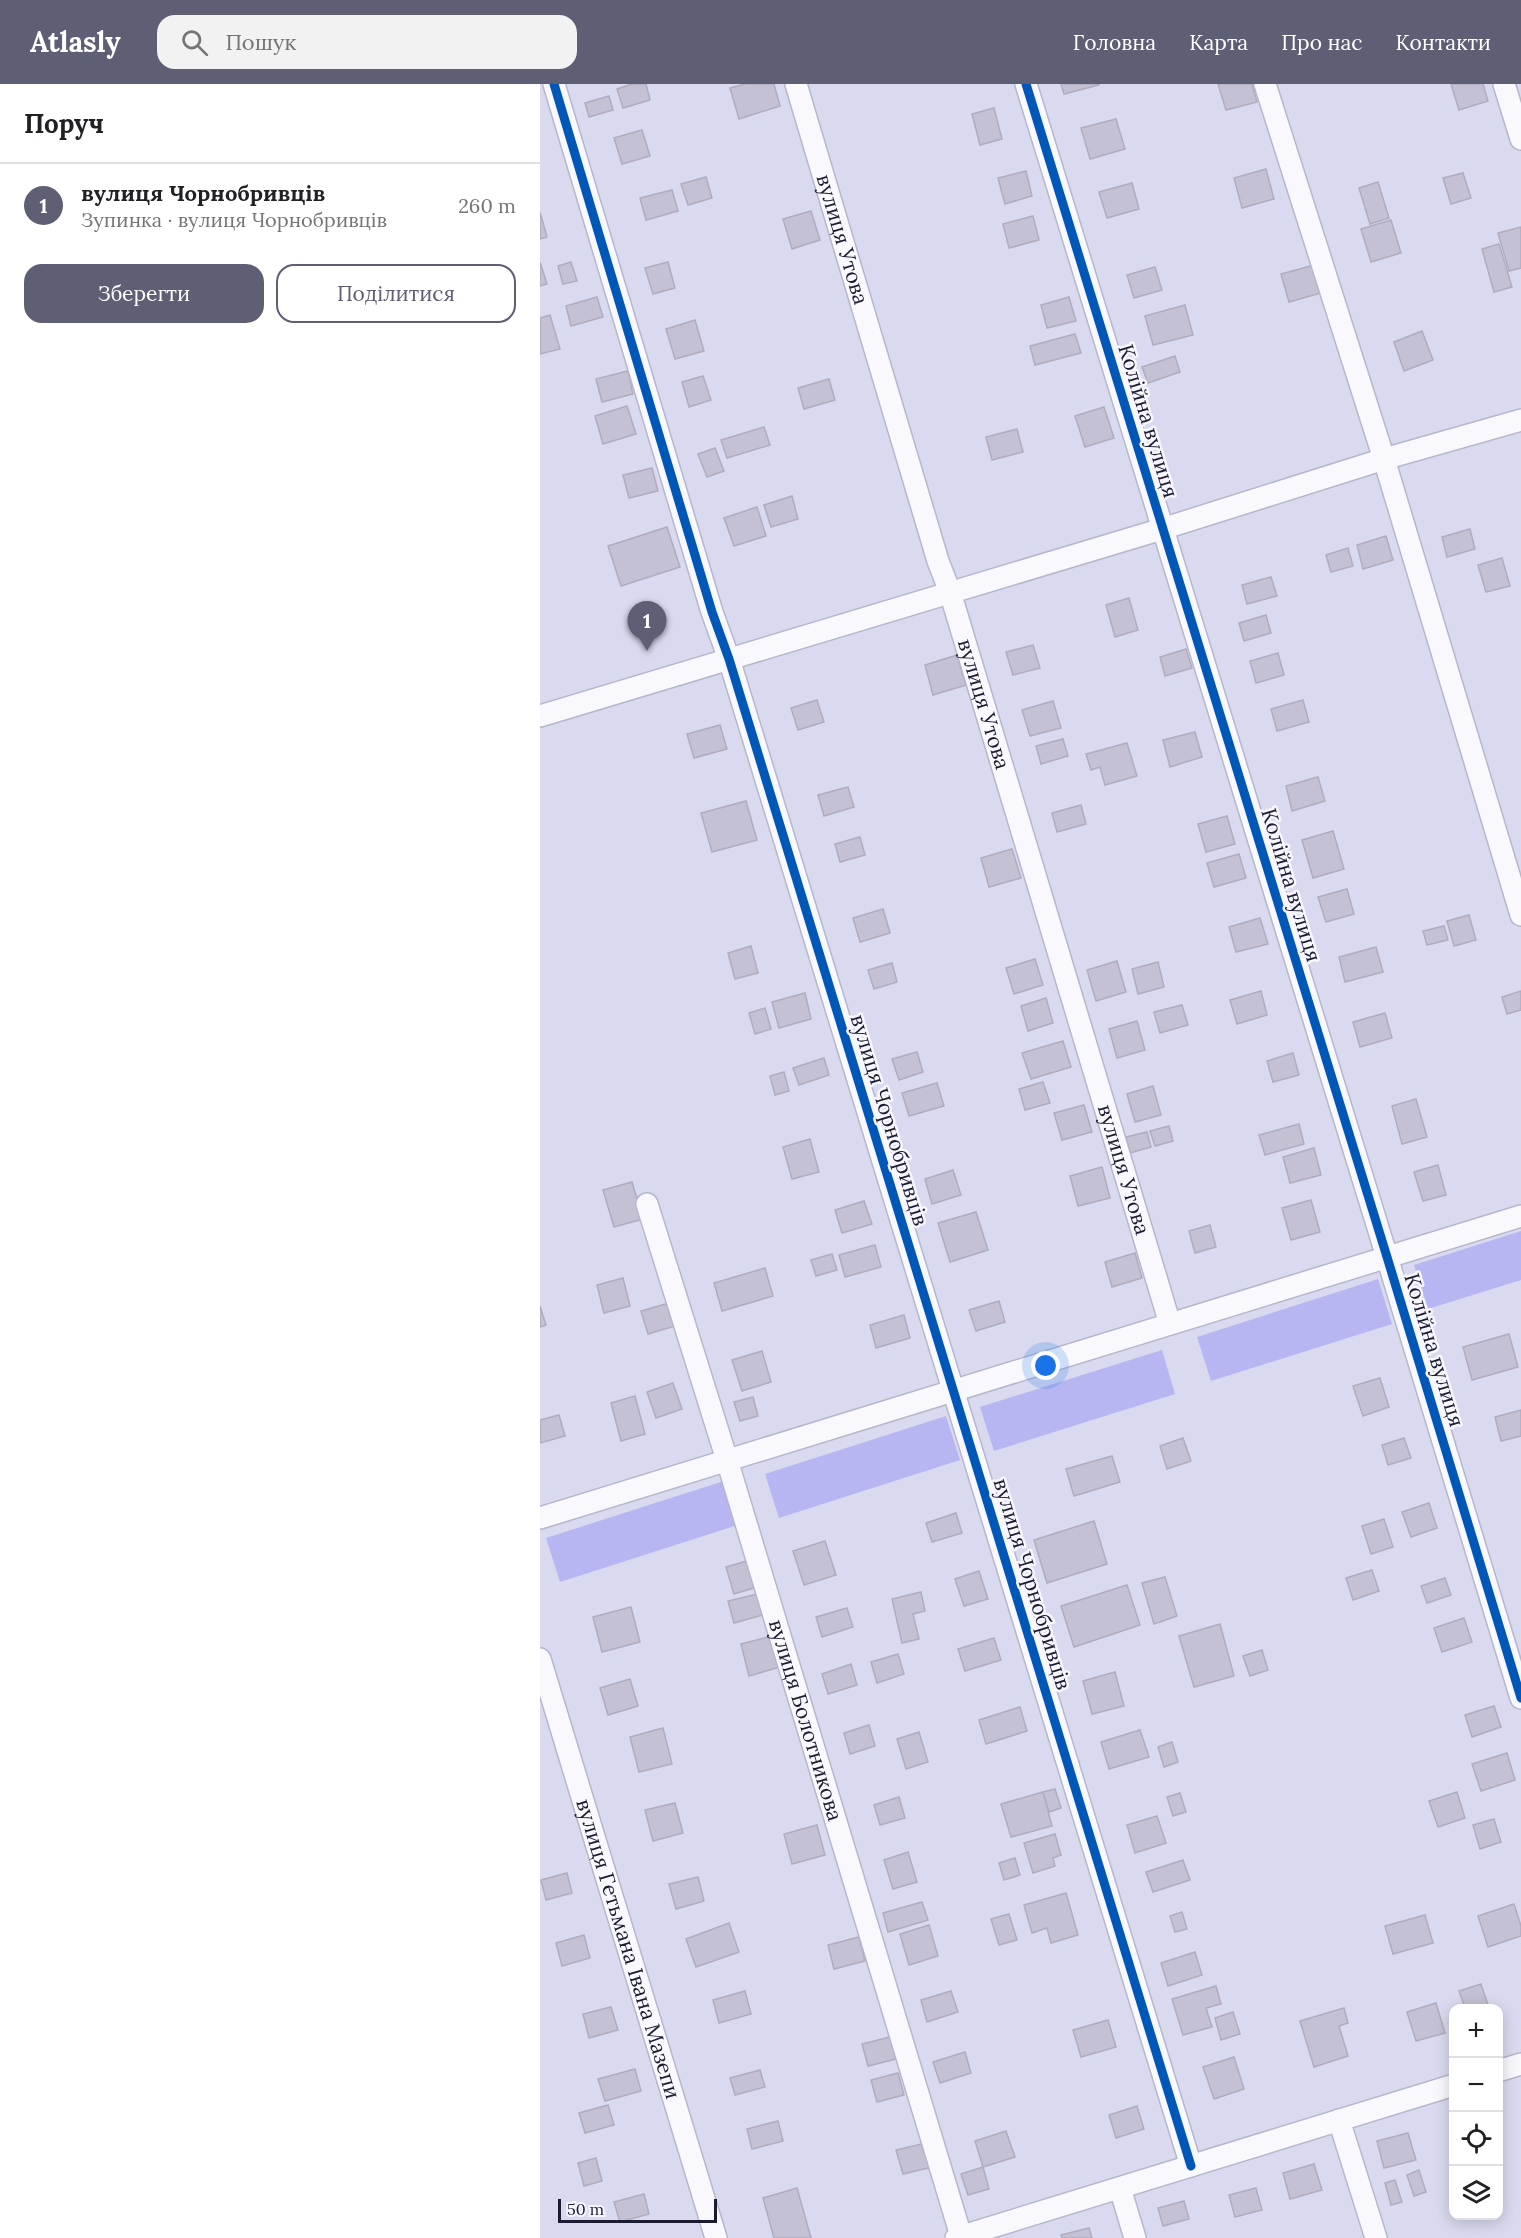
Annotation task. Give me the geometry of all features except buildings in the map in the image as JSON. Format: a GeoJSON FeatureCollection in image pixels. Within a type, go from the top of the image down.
{"type":"FeatureCollection","features":[{"type":"Feature","properties":{"kind":"street","name":"вулиця Чорнобривців"},"geometry":{"type":"LineString","coordinates":[[554,84],[712,612],[729,659],[1191,2166]]}},
{"type":"Feature","properties":{"kind":"street","name":"вулиця Утова"},"geometry":{"type":"LineString","coordinates":[[796,84],[1170,1324]]}},
{"type":"Feature","properties":{"kind":"street","name":"Колійна вулиця"},"geometry":{"type":"LineString","coordinates":[[1026,84],[1388,1257],[1521,1698]]}},
{"type":"Feature","properties":{"kind":"street"},"geometry":{"type":"LineString","coordinates":[[1266,84],[1384,459],[1521,915]]}},
{"type":"Feature","properties":{"kind":"street"},"geometry":{"type":"LineString","coordinates":[[1504,84],[1521,139]]}},
{"type":"Feature","properties":{"kind":"street"},"geometry":{"type":"LineString","coordinates":[[540,716],[1162,529],[1384,459],[1521,420]]}},
{"type":"Feature","properties":{"kind":"street","name":"вулиця Болотникова"},"geometry":{"type":"LineString","coordinates":[[647,1204],[727,1460],[959,2237]]}},
{"type":"Feature","properties":{"kind":"street"},"geometry":{"type":"LineString","coordinates":[[540,1518],[1521,1216]]}},
{"type":"Feature","properties":{"kind":"street","name":"вулиця Гетьмана Івана Мазепи"},"geometry":{"type":"LineString","coordinates":[[540,1659],[716,2238]]}},
{"type":"Feature","properties":{"kind":"street"},"geometry":{"type":"LineString","coordinates":[[1503,2069],[1521,2064]]}},
{"type":"Feature","properties":{"kind":"street"},"geometry":{"type":"LineString","coordinates":[[959,2237],[1449,2087]]}},
{"type":"Feature","properties":{"kind":"street"},"geometry":{"type":"LineString","coordinates":[[1339,2120],[1376,2238]]}},
{"type":"Feature","properties":{"kind":"street"},"geometry":{"type":"LineString","coordinates":[[1120,2188],[1135,2238]]}},
{"type":"Feature","properties":{"kind":"shaded area"},"geometry":{"type":"Polygon","coordinates":[[[1521,1231],[1521,1280],[1428,1309],[1414,1265],[1521,1231]]]}},
{"type":"Feature","properties":{"kind":"shaded area"},"geometry":{"type":"Polygon","coordinates":[[[1378,1279],[1392,1324],[1211,1381],[1197,1337],[1378,1279]]]}},
{"type":"Feature","properties":{"kind":"shaded area"},"geometry":{"type":"Polygon","coordinates":[[[1162,1350],[1175,1394],[994,1451],[980,1407],[1162,1350]]]}},
{"type":"Feature","properties":{"kind":"shaded area"},"geometry":{"type":"Polygon","coordinates":[[[946,1416],[960,1460],[779,1518],[765,1474],[946,1416]]]}},
{"type":"Feature","properties":{"kind":"shaded area"},"geometry":{"type":"Polygon","coordinates":[[[727,1480],[741,1524],[560,1582],[546,1538],[727,1480]]]}},
{"type":"Feature","properties":{"kind":"cycle path"},"geometry":{"type":"LineString","coordinates":[[554,84],[712,612],[729,659],[1191,2166]]}},
{"type":"Feature","properties":{"kind":"cycle path"},"geometry":{"type":"LineString","coordinates":[[1026,84],[1521,1698]]}},
{"type":"Feature","properties":{"kind":"place","name":"вулиця Чорнобривців"},"geometry":{"type":"Point","coordinates":[647,651]}}]}
